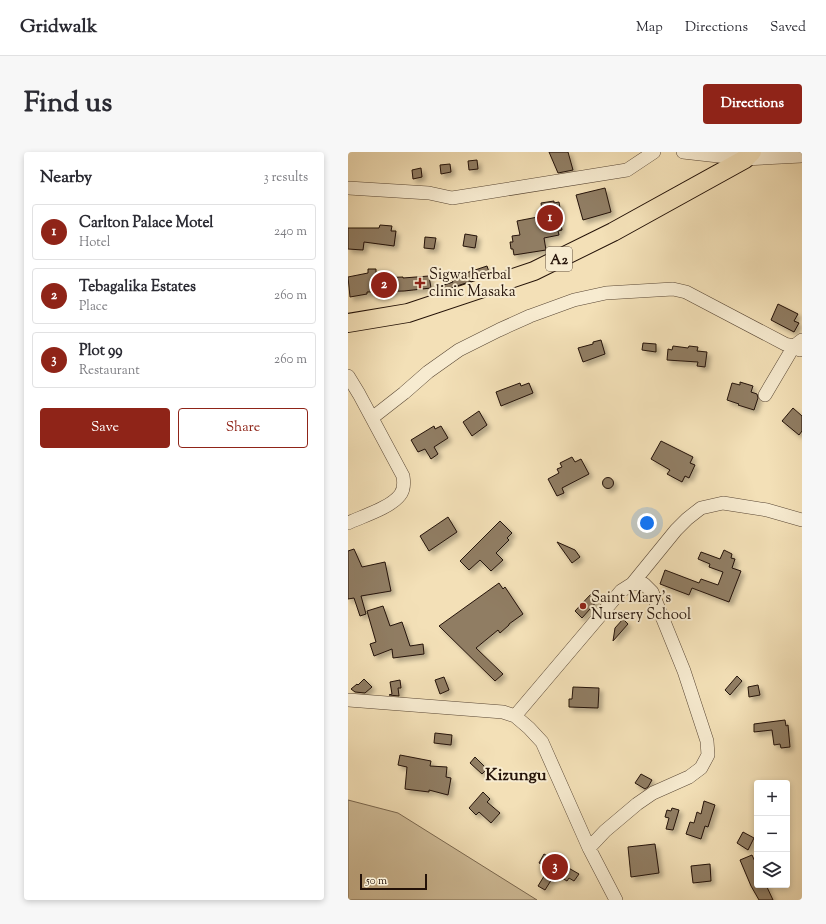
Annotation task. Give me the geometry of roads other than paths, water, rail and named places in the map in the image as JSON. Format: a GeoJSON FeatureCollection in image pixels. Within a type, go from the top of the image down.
{"type":"FeatureCollection","features":[{"type":"Feature","properties":{"kind":"highway","name":"A2"},"geometry":{"type":"LineString","coordinates":[[348,323],[408,313],[534,271],[613,232],[749,156]]}},
{"type":"Feature","properties":{"kind":"street"},"geometry":{"type":"LineString","coordinates":[[348,188],[429,193],[452,198],[627,170],[654,152]]}},
{"type":"Feature","properties":{"kind":"street"},"geometry":{"type":"LineString","coordinates":[[683,152],[749,156],[802,156]]}},
{"type":"Feature","properties":{"kind":"street"},"geometry":{"type":"LineString","coordinates":[[372,418],[428,372],[459,350],[530,316],[574,300],[606,294],[673,289],[686,292],[785,344],[799,346],[765,395]]}},
{"type":"Feature","properties":{"kind":"street"},"geometry":{"type":"LineString","coordinates":[[348,376],[403,476],[404,484],[402,494],[391,503],[348,522]]}},
{"type":"Feature","properties":{"kind":"street"},"geometry":{"type":"LineString","coordinates":[[515,716],[621,591],[632,584],[687,518],[701,508],[724,503],[767,510],[802,520]]}},
{"type":"Feature","properties":{"kind":"street"},"geometry":{"type":"LineString","coordinates":[[589,848],[605,831],[637,804],[653,793],[689,777],[701,768],[708,756],[707,741],[684,671],[652,592],[644,584],[632,584]]}},
{"type":"Feature","properties":{"kind":"street"},"geometry":{"type":"LineString","coordinates":[[348,700],[503,712],[515,716],[542,742],[589,848],[616,900]]}},
{"type":"Feature","properties":{"kind":"place","name":"Carlton Palace Motel"},"geometry":{"type":"Point","coordinates":[550,218]}},
{"type":"Feature","properties":{"kind":"place","name":"Sigwa herbal clinic Masaka"},"geometry":{"type":"Point","coordinates":[420,283]}},
{"type":"Feature","properties":{"kind":"place","name":"Tebagalika Estates"},"geometry":{"type":"Point","coordinates":[384,285]}},
{"type":"Feature","properties":{"kind":"place","name":"Saint Mary's Nursery School"},"geometry":{"type":"Point","coordinates":[583,606]}},
{"type":"Feature","properties":{"kind":"place","name":"Plot 99"},"geometry":{"type":"Point","coordinates":[555,867]}},
{"type":"Feature","properties":{"kind":"district","name":"Kizungu"},"geometry":{"type":"Point","coordinates":[516,774]}}]}
